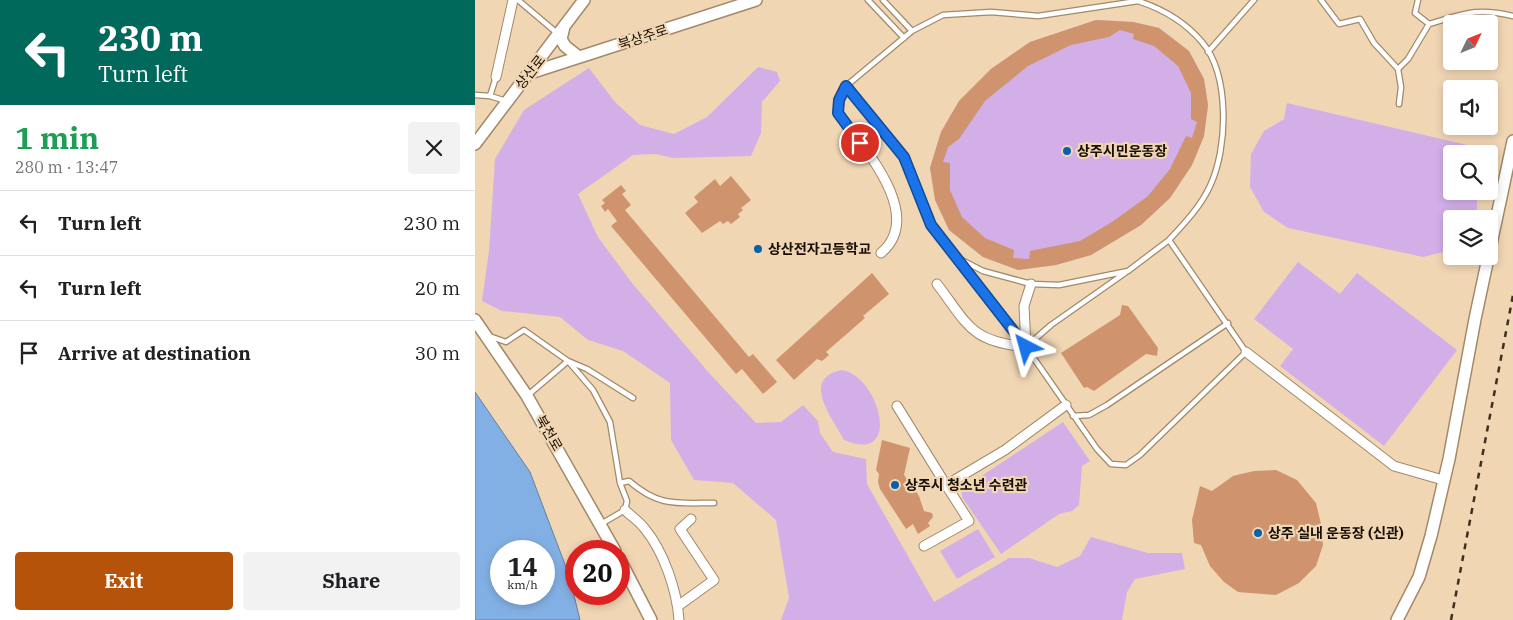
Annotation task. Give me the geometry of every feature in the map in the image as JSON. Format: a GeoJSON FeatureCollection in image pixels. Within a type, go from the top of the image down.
{"type":"FeatureCollection","features":[{"type":"Feature","properties":{"kind":"street"},"geometry":{"type":"LineString","coordinates":[[496,78],[513,0]]}},
{"type":"Feature","properties":{"kind":"street","name":"상산로"},"geometry":{"type":"LineString","coordinates":[[475,144],[584,0]]}},
{"type":"Feature","properties":{"kind":"street","name":"북상주로"},"geometry":{"type":"LineString","coordinates":[[530,73],[756,0]]}},
{"type":"Feature","properties":{"kind":"street"},"geometry":{"type":"LineString","coordinates":[[561,29],[561,39],[565,46],[579,57]]}},
{"type":"Feature","properties":{"kind":"street"},"geometry":{"type":"LineString","coordinates":[[846,86],[839,100],[838,113],[871,158],[895,200],[898,226],[891,244],[881,253]]}},
{"type":"Feature","properties":{"kind":"street"},"geometry":{"type":"LineString","coordinates":[[1397,620],[1419,577],[1443,480],[1513,141]]}},
{"type":"Feature","properties":{"kind":"street"},"geometry":{"type":"LineString","coordinates":[[937,284],[967,324],[980,336],[1000,344],[1026,347],[1024,306],[1031,284]]}},
{"type":"Feature","properties":{"kind":"street","name":"북천로"},"geometry":{"type":"LineString","coordinates":[[475,320],[527,396],[609,540]]}},
{"type":"Feature","properties":{"kind":"street"},"geometry":{"type":"LineString","coordinates":[[1246,352],[1394,466],[1443,480]]}},
{"type":"Feature","properties":{"kind":"street"},"geometry":{"type":"LineString","coordinates":[[946,485],[1005,450],[1066,405]]}},
{"type":"Feature","properties":{"kind":"street"},"geometry":{"type":"LineString","coordinates":[[897,406],[969,521],[924,546]]}},
{"type":"Feature","properties":{"kind":"street"},"geometry":{"type":"LineString","coordinates":[[625,510],[645,528],[662,557],[679,606],[679,620]]}},
{"type":"Feature","properties":{"kind":"street"},"geometry":{"type":"LineString","coordinates":[[679,606],[714,580],[681,529],[691,519]]}},
{"type":"Feature","properties":{"kind":"street"},"geometry":{"type":"LineString","coordinates":[[630,579],[651,620]]}},
{"type":"Feature","properties":{"kind":"lane"},"geometry":{"type":"LineString","coordinates":[[518,0],[561,29]]}},
{"type":"Feature","properties":{"kind":"lane"},"geometry":{"type":"LineString","coordinates":[[868,0],[904,38]]}},
{"type":"Feature","properties":{"kind":"lane"},"geometry":{"type":"LineString","coordinates":[[883,0],[912,31]]}},
{"type":"Feature","properties":{"kind":"lane"},"geometry":{"type":"LineString","coordinates":[[1208,52],[1254,0]]}},
{"type":"Feature","properties":{"kind":"lane"},"geometry":{"type":"LineString","coordinates":[[1321,0],[1339,24],[1360,19],[1374,43],[1398,69],[1401,87],[1399,104]]}},
{"type":"Feature","properties":{"kind":"lane"},"geometry":{"type":"LineString","coordinates":[[1418,0],[1415,13],[1429,24]]}},
{"type":"Feature","properties":{"kind":"lane"},"geometry":{"type":"LineString","coordinates":[[1026,347],[1051,325],[1169,240],[1186,222],[1210,186],[1220,159],[1224,102],[1208,52],[1203,43],[1183,23],[1157,7],[1139,1],[1038,16],[991,12],[943,15],[912,31],[846,86],[904,157],[931,225],[1026,347],[1073,416],[1097,449],[1111,464],[1126,465],[1140,455],[1246,352],[1228,323],[1169,240]]}},
{"type":"Feature","properties":{"kind":"lane"},"geometry":{"type":"LineString","coordinates":[[1398,69],[1408,59],[1429,24],[1474,11],[1491,10],[1513,16]]}},
{"type":"Feature","properties":{"kind":"lane"},"geometry":{"type":"LineString","coordinates":[[490,96],[496,78]]}},
{"type":"Feature","properties":{"kind":"lane"},"geometry":{"type":"LineString","coordinates":[[475,94],[507,101]]}},
{"type":"Feature","properties":{"kind":"lane"},"geometry":{"type":"LineString","coordinates":[[953,255],[983,271],[1031,284],[1059,285],[1128,271]]}},
{"type":"Feature","properties":{"kind":"lane"},"geometry":{"type":"LineString","coordinates":[[1073,416],[1089,415],[1107,405],[1228,323]]}},
{"type":"Feature","properties":{"kind":"lane"},"geometry":{"type":"LineString","coordinates":[[485,334],[507,342],[524,330],[568,362],[593,390],[610,422],[620,484],[627,501],[625,510],[600,524]]}},
{"type":"Feature","properties":{"kind":"lane"},"geometry":{"type":"LineString","coordinates":[[527,396],[568,362]]}},
{"type":"Feature","properties":{"kind":"lane"},"geometry":{"type":"LineString","coordinates":[[568,362],[587,369],[633,398]]}},
{"type":"Feature","properties":{"kind":"lane"},"geometry":{"type":"LineString","coordinates":[[620,484],[629,481],[644,494],[661,502],[714,503]]}},
{"type":"Feature","properties":{"kind":"shaded area","name":"상주시민운동장"},"geometry":{"type":"Polygon","coordinates":[[[1096,20],[1133,22],[1159,28],[1189,51],[1204,79],[1208,105],[1204,136],[1192,165],[1170,198],[1141,225],[1091,255],[1056,265],[1018,270],[983,257],[949,230],[930,168],[941,132],[959,101],[991,69],[1030,42],[1096,20]]]}},
{"type":"Feature","properties":{"kind":"shaded area"},"geometry":{"type":"Polygon","coordinates":[[[758,67],[777,72],[780,81],[762,102],[761,133],[751,156],[673,158],[656,154],[633,155],[578,194],[598,237],[632,283],[710,374],[756,423],[781,422],[803,405],[818,421],[820,433],[833,452],[866,459],[867,484],[934,602],[1009,558],[1029,558],[1057,567],[1080,556],[1091,537],[1148,553],[1182,553],[1185,569],[1135,579],[1127,592],[1122,620],[781,620],[789,598],[776,520],[733,483],[694,480],[671,440],[670,383],[623,351],[588,340],[560,317],[502,311],[482,301],[489,251],[495,159],[524,110],[589,68],[615,102],[640,125],[674,134],[707,117],[758,67]]]}},
{"type":"Feature","properties":{"kind":"shaded area"},"geometry":{"type":"Polygon","coordinates":[[[1287,103],[1467,145],[1443,145],[1443,200],[1477,200],[1477,209],[1443,210],[1443,252],[1423,257],[1288,228],[1264,212],[1250,187],[1251,154],[1264,131],[1284,119],[1287,103]]]}},
{"type":"Feature","properties":{"kind":"shaded area"},"geometry":{"type":"Polygon","coordinates":[[[1298,262],[1340,294],[1357,273],[1457,350],[1384,446],[1280,366],[1293,349],[1254,319],[1298,262]]]}},
{"type":"Feature","properties":{"kind":"shaded area"},"geometry":{"type":"Polygon","coordinates":[[[841,370],[855,375],[866,386],[874,401],[879,416],[879,430],[874,441],[863,445],[844,440],[827,411],[821,391],[823,382],[829,375],[841,370]]]}},
{"type":"Feature","properties":{"kind":"shaded area"},"geometry":{"type":"Polygon","coordinates":[[[1063,422],[1090,461],[1082,466],[1079,505],[1072,511],[1059,514],[1001,554],[962,497],[962,489],[1063,422]]]}},
{"type":"Feature","properties":{"kind":"shaded area"},"geometry":{"type":"Polygon","coordinates":[[[978,529],[995,557],[957,579],[940,551],[978,529]]]}},
{"type":"Feature","properties":{"kind":"water"},"geometry":{"type":"Polygon","coordinates":[[[475,392],[530,472],[565,564],[565,605],[576,605],[580,620],[475,620],[475,392]]]}},
{"type":"Feature","properties":{"kind":"building"},"geometry":{"type":"Polygon","coordinates":[[[1096,20],[1133,22],[1159,28],[1189,51],[1204,79],[1208,105],[1204,136],[1192,165],[1170,198],[1141,225],[1091,255],[1056,265],[1018,270],[983,257],[949,230],[935,200],[930,168],[941,132],[959,101],[991,69],[1030,42],[1096,20]],[[1120,30],[1109,37],[1071,45],[1028,66],[985,101],[959,139],[948,147],[943,162],[950,163],[950,190],[962,217],[985,238],[1014,250],[1013,258],[1029,259],[1030,251],[1080,241],[1112,222],[1148,196],[1170,169],[1186,136],[1192,138],[1197,122],[1191,119],[1191,93],[1178,66],[1154,46],[1133,39],[1134,34],[1120,30]]]}},
{"type":"Feature","properties":{"kind":"building"},"geometry":{"type":"Polygon","coordinates":[[[731,176],[751,200],[741,208],[743,210],[738,214],[740,217],[731,224],[728,221],[723,224],[720,221],[702,233],[685,213],[698,202],[694,197],[715,179],[720,186],[731,176]]]}},
{"type":"Feature","properties":{"kind":"building"},"geometry":{"type":"Polygon","coordinates":[[[621,185],[626,191],[622,194],[631,205],[625,210],[749,357],[753,354],[777,382],[763,394],[742,369],[736,374],[611,226],[617,221],[608,209],[605,212],[601,206],[605,203],[602,200],[621,185]]]}},
{"type":"Feature","properties":{"kind":"building"},"geometry":{"type":"Polygon","coordinates":[[[872,273],[889,294],[826,352],[829,355],[822,361],[817,359],[794,380],[776,360],[872,273]]]}},
{"type":"Feature","properties":{"kind":"building"},"geometry":{"type":"Polygon","coordinates":[[[1122,305],[1128,306],[1158,348],[1157,356],[1146,354],[1094,391],[1087,387],[1084,388],[1061,353],[1120,315],[1122,305]]]}},
{"type":"Feature","properties":{"kind":"building","name":"상주시 청소년 수련관"},"geometry":{"type":"Polygon","coordinates":[[[882,440],[910,448],[904,475],[919,496],[924,511],[932,513],[933,517],[928,523],[930,526],[918,534],[913,524],[906,529],[880,489],[878,482],[879,474],[876,470],[882,440]]]}},
{"type":"Feature","properties":{"kind":"building","name":"상주 실내 운동장 (신관)"},"geometry":{"type":"Polygon","coordinates":[[[1276,470],[1297,480],[1316,503],[1323,545],[1316,566],[1299,583],[1276,595],[1238,592],[1224,582],[1210,566],[1201,545],[1194,543],[1192,520],[1200,486],[1212,491],[1233,476],[1254,471],[1276,470]]]}},
{"type":"Feature","properties":{"kind":"railway"},"geometry":{"type":"LineString","coordinates":[[1451,620],[1513,295]]}},
{"type":"Feature","properties":{"kind":"place","name":"상주시민운동장"},"geometry":{"type":"Point","coordinates":[1067,151]}},
{"type":"Feature","properties":{"kind":"place","name":"상산전자고등학교"},"geometry":{"type":"Point","coordinates":[758,249]}},
{"type":"Feature","properties":{"kind":"place","name":"상주시 청소년 수련관"},"geometry":{"type":"Point","coordinates":[895,485]}},
{"type":"Feature","properties":{"kind":"place","name":"상주 실내 운동장 (신관)"},"geometry":{"type":"Point","coordinates":[1258,533]}},
{"type":"Feature","properties":{"kind":"route"},"geometry":{"type":"LineString","coordinates":[[860,143],[838,113],[839,100],[846,86],[904,157],[931,225],[1026,347]]}}]}
